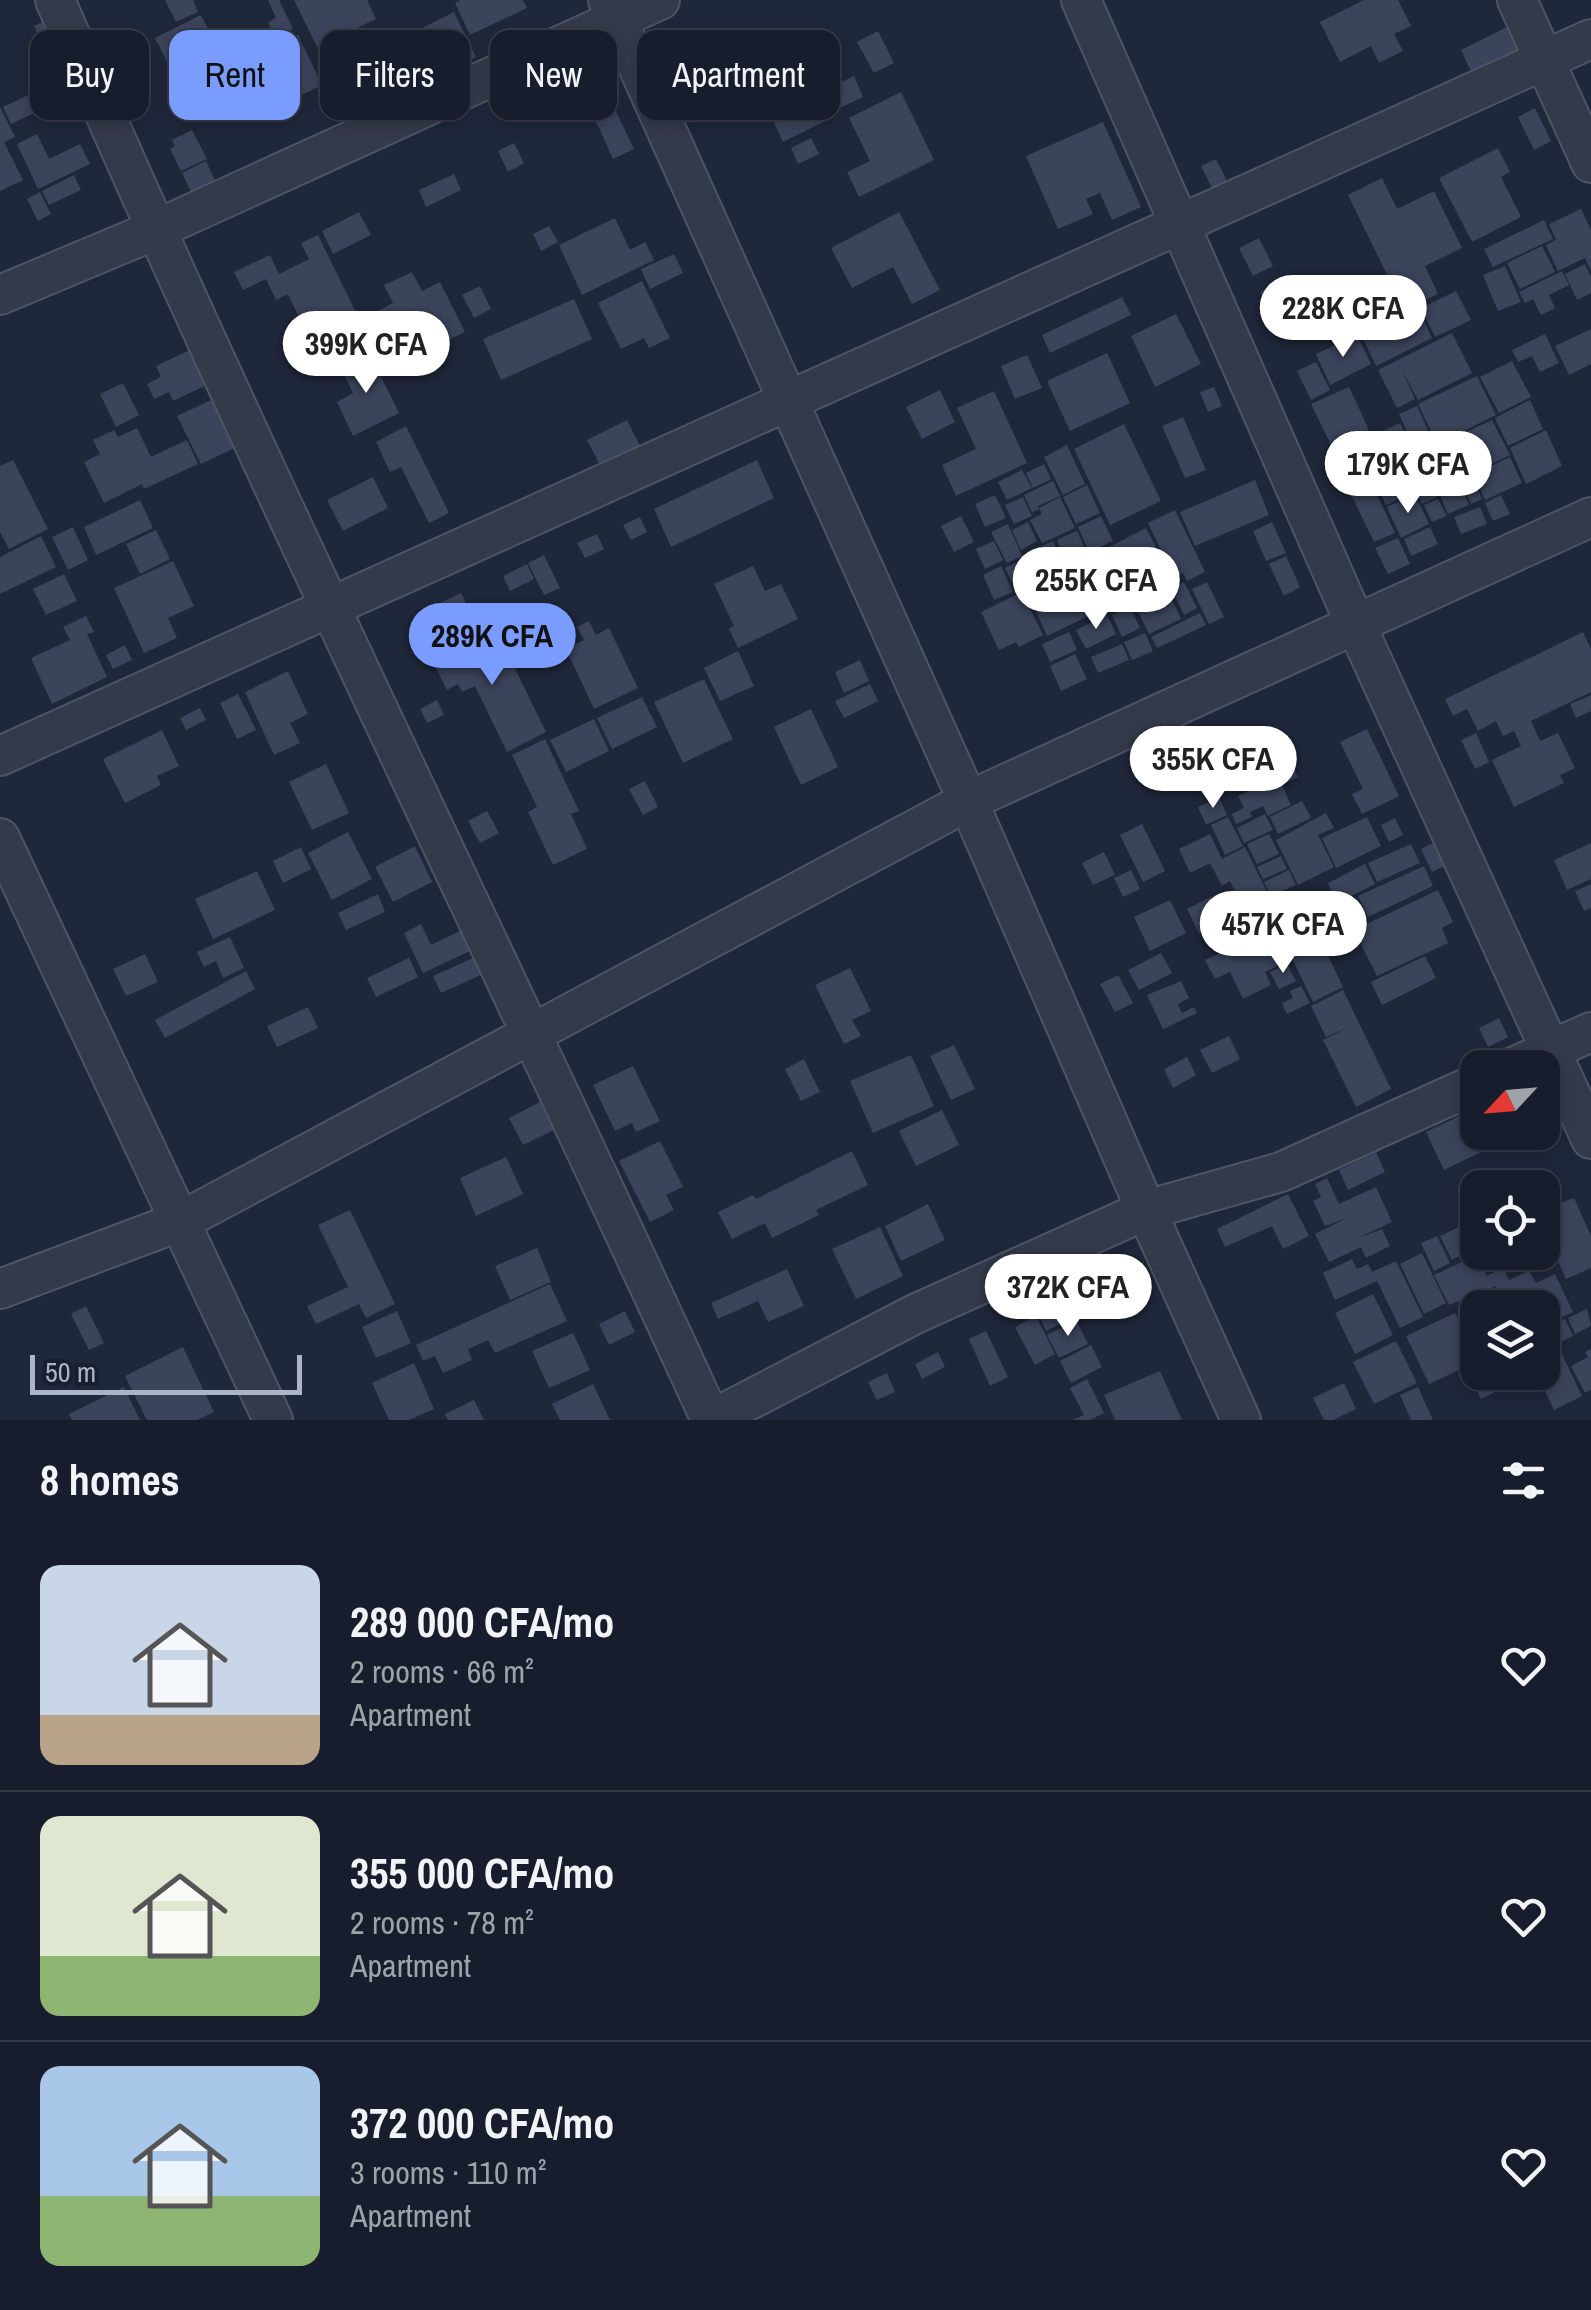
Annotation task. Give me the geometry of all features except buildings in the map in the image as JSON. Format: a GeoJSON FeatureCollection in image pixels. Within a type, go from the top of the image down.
{"type":"FeatureCollection","features":[{"type":"Feature","properties":{"kind":"street"},"geometry":{"type":"LineString","coordinates":[[56,0],[155,230],[711,1420],[915,1314],[1146,1210],[1280,1172],[1460,1091]]}},
{"type":"Feature","properties":{"kind":"street"},"geometry":{"type":"LineString","coordinates":[[0,295],[155,230],[612,10],[660,0]]}},
{"type":"Feature","properties":{"kind":"street"},"geometry":{"type":"LineString","coordinates":[[1081,0],[1355,623],[1550,1050],[1591,1032]]}},
{"type":"Feature","properties":{"kind":"street"},"geometry":{"type":"LineString","coordinates":[[1518,0],[1591,162]]}},
{"type":"Feature","properties":{"kind":"street"},"geometry":{"type":"LineString","coordinates":[[612,10],[968,800],[1241,1420]]}},
{"type":"Feature","properties":{"kind":"street"},"geometry":{"type":"LineString","coordinates":[[0,756],[1591,39]]}},
{"type":"Feature","properties":{"kind":"street"},"geometry":{"type":"LineString","coordinates":[[0,1289],[181,1222],[968,800],[1591,517]]}},
{"type":"Feature","properties":{"kind":"street"},"geometry":{"type":"LineString","coordinates":[[0,838],[273,1420]]}},
{"type":"Feature","properties":{"kind":"street"},"geometry":{"type":"LineString","coordinates":[[1560,1072],[1591,1139]]}}]}
